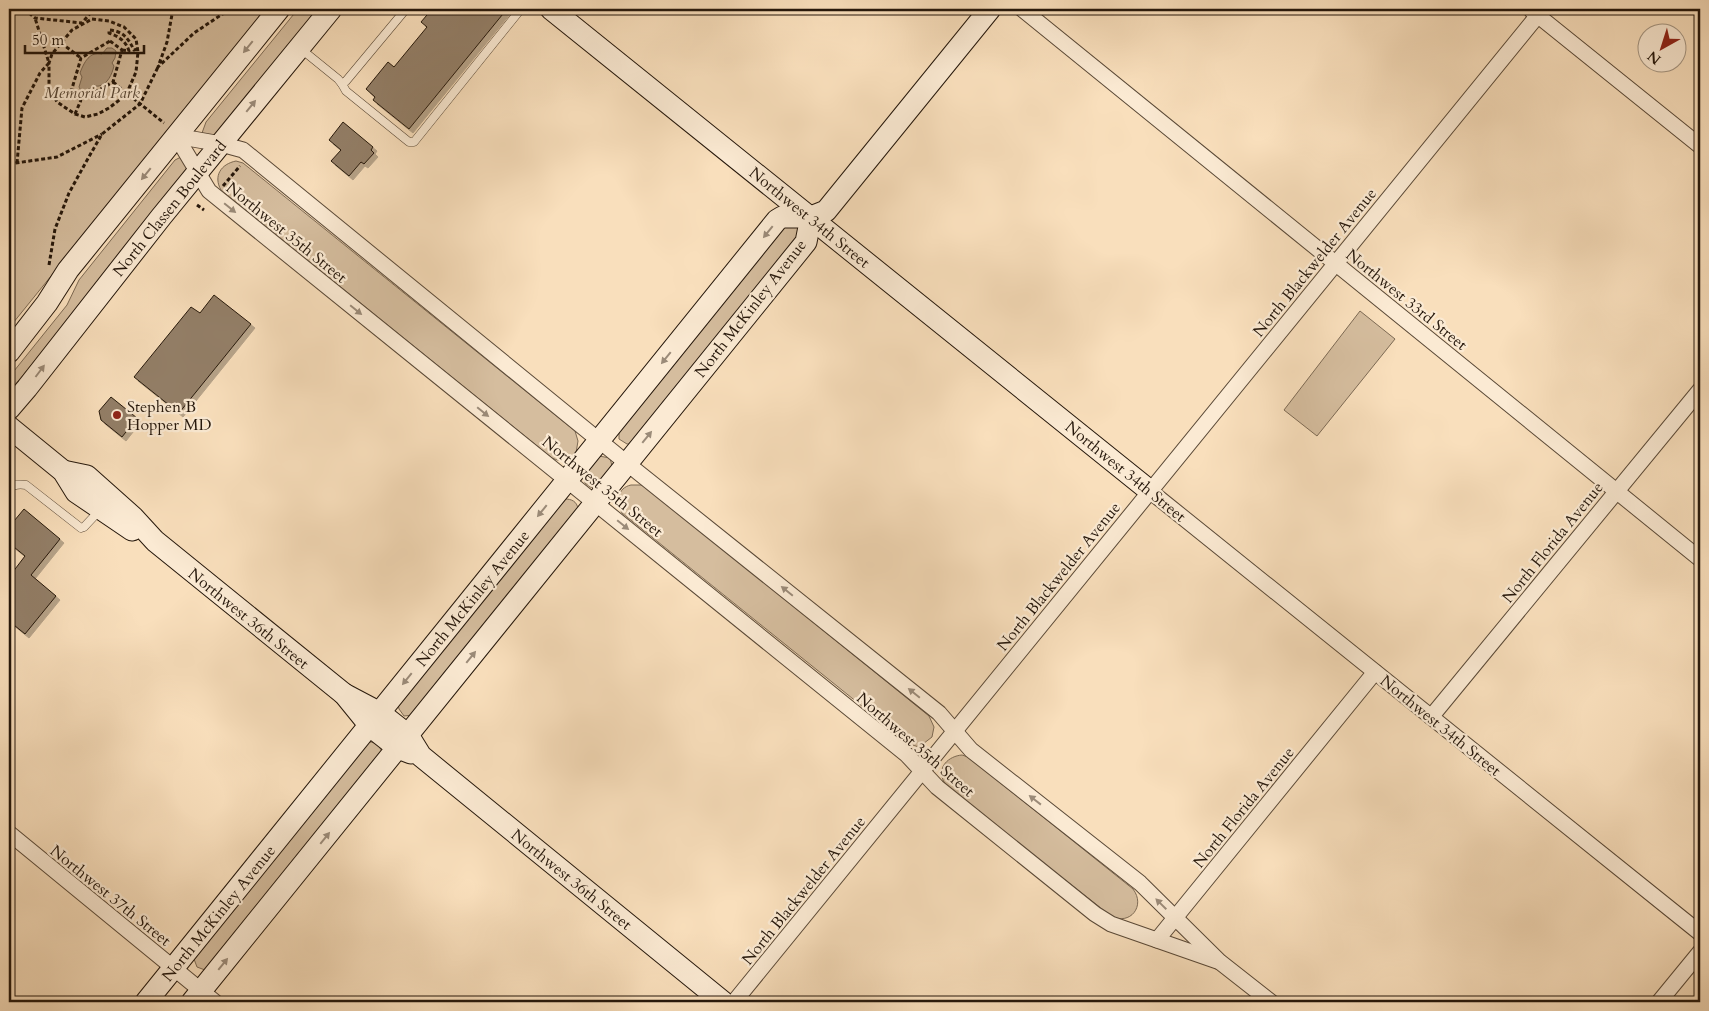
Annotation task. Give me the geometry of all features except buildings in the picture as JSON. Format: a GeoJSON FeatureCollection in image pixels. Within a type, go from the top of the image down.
{"type":"FeatureCollection","features":[{"type":"Feature","properties":{"kind":"street"},"geometry":{"type":"LineString","coordinates":[[9,352],[47,303],[68,270],[170,129],[279,9]]}},
{"type":"Feature","properties":{"kind":"street","name":"North Classen Boulevard"},"geometry":{"type":"LineString","coordinates":[[9,409],[220,144],[331,9]]}},
{"type":"Feature","properties":{"kind":"street","name":"Northwest 34th Street"},"geometry":{"type":"LineString","coordinates":[[551,9],[1700,933]]}},
{"type":"Feature","properties":{"kind":"street","name":"North McKinley Avenue"},"geometry":{"type":"LineString","coordinates":[[146,1002],[778,220],[782,217],[811,217],[826,210],[990,9]]}},
{"type":"Feature","properties":{"kind":"street","name":"Northwest 33rd Street"},"geometry":{"type":"LineString","coordinates":[[1022,9],[1700,559]]}},
{"type":"Feature","properties":{"kind":"street"},"geometry":{"type":"LineString","coordinates":[[1537,11],[1700,146]]}},
{"type":"Feature","properties":{"kind":"street","name":"North Blackwelder Avenue"},"geometry":{"type":"LineString","coordinates":[[734,1002],[1335,263],[1537,11]]}},
{"type":"Feature","properties":{"kind":"street","name":"Northwest 35th Street"},"geometry":{"type":"LineString","coordinates":[[170,129],[244,150],[627,463],[939,712],[971,750],[1140,883],[1220,962],[1271,1002]]}},
{"type":"Feature","properties":{"kind":"street","name":"Northwest 35th Street"},"geometry":{"type":"LineString","coordinates":[[170,129],[209,191],[907,755],[937,787],[1095,914],[1111,924],[1220,962]]}},
{"type":"Feature","properties":{"kind":"street","name":"North McKinley Avenue"},"geometry":{"type":"LineString","coordinates":[[203,998],[403,742],[806,242],[811,217]]}},
{"type":"Feature","properties":{"kind":"street","name":"North Florida Avenue"},"geometry":{"type":"LineString","coordinates":[[1431,717],[1700,390]]}},
{"type":"Feature","properties":{"kind":"street","name":"Northwest 36th Street"},"geometry":{"type":"LineString","coordinates":[[9,427],[63,471],[76,492],[126,528],[155,541]]}},
{"type":"Feature","properties":{"kind":"street","name":"Northwest 36th Street"},"geometry":{"type":"LineString","coordinates":[[63,471],[87,476],[133,517],[155,541],[723,1002]]}},
{"type":"Feature","properties":{"kind":"street","name":"North Florida Avenue"},"geometry":{"type":"LineString","coordinates":[[1157,940],[1375,672]]}},
{"type":"Feature","properties":{"kind":"street","name":"Northwest 37th Street"},"geometry":{"type":"LineString","coordinates":[[9,833],[174,968],[203,998]]}},
{"type":"Feature","properties":{"kind":"street"},"geometry":{"type":"LineString","coordinates":[[1659,1002],[1700,952]]}},
{"type":"Feature","properties":{"kind":"lane"},"geometry":{"type":"LineString","coordinates":[[342,84],[406,9]]}},
{"type":"Feature","properties":{"kind":"lane"},"geometry":{"type":"LineString","coordinates":[[298,48],[338,79],[346,91],[409,142],[414,142],[521,9]]}},
{"type":"Feature","properties":{"kind":"lane"},"geometry":{"type":"LineString","coordinates":[[9,489],[17,484],[26,485],[81,528],[101,509]]}},
{"type":"Feature","properties":{"kind":"path"},"geometry":{"type":"LineString","coordinates":[[24,9],[35,18],[82,23]]}},
{"type":"Feature","properties":{"kind":"path"},"geometry":{"type":"LineString","coordinates":[[82,23],[94,9]]}},
{"type":"Feature","properties":{"kind":"path"},"geometry":{"type":"LineString","coordinates":[[9,164],[57,157],[102,134],[140,104],[158,67],[167,42],[173,9]]}},
{"type":"Feature","properties":{"kind":"path"},"geometry":{"type":"LineString","coordinates":[[158,67],[194,33],[230,9]]}},
{"type":"Feature","properties":{"kind":"path"},"geometry":{"type":"LineString","coordinates":[[18,163],[22,108],[40,73],[49,63],[52,54],[72,30],[92,18],[110,21],[124,27],[136,40],[138,49],[136,72],[127,93],[109,108],[98,114],[85,117],[75,114],[56,99],[49,86],[49,63],[35,18]]}},
{"type":"Feature","properties":{"kind":"path"},"geometry":{"type":"LineString","coordinates":[[56,99],[71,92],[81,58],[110,41],[122,50],[129,51],[119,37],[108,33],[109,30],[124,35],[128,38],[134,50],[138,49]]}},
{"type":"Feature","properties":{"kind":"path"},"geometry":{"type":"LineString","coordinates":[[61,43],[81,58]]}},
{"type":"Feature","properties":{"kind":"path"},"geometry":{"type":"LineString","coordinates":[[75,114],[81,100],[113,82],[122,50]]}},
{"type":"Feature","properties":{"kind":"path"},"geometry":{"type":"LineString","coordinates":[[113,82],[170,129]]}},
{"type":"Feature","properties":{"kind":"path"},"geometry":{"type":"LineString","coordinates":[[71,92],[81,100]]}},
{"type":"Feature","properties":{"kind":"path"},"geometry":{"type":"LineString","coordinates":[[48,266],[55,229],[69,193],[102,134]]}},
{"type":"Feature","properties":{"kind":"path"},"geometry":{"type":"LineString","coordinates":[[221,189],[241,164]]}},
{"type":"Feature","properties":{"kind":"path"},"geometry":{"type":"LineString","coordinates":[[196,205],[204,210]]}},
{"type":"Feature","properties":{"kind":"green space","name":"Memorial Park"},"geometry":{"type":"Polygon","coordinates":[[[9,9],[267,9],[9,328],[9,9]]]}},
{"type":"Feature","properties":{"kind":"green space"},"geometry":{"type":"Polygon","coordinates":[[[298,9],[319,9],[218,134],[211,139],[202,133],[206,122],[298,9]]]}},
{"type":"Feature","properties":{"kind":"green space"},"geometry":{"type":"Polygon","coordinates":[[[181,157],[189,166],[186,174],[15,385],[9,386],[10,376],[67,305],[79,280],[175,160],[181,157]]]}},
{"type":"Feature","properties":{"kind":"green space"},"geometry":{"type":"Polygon","coordinates":[[[236,161],[243,163],[575,431],[578,441],[576,453],[565,460],[552,458],[221,190],[218,180],[220,171],[226,165],[236,161]]]}},
{"type":"Feature","properties":{"kind":"green space"},"geometry":{"type":"Polygon","coordinates":[[[783,226],[798,226],[801,234],[630,444],[619,439],[619,431],[783,226]]]}},
{"type":"Feature","properties":{"kind":"green space"},"geometry":{"type":"Polygon","coordinates":[[[1360,311],[1395,339],[1317,436],[1284,410],[1360,311]]]}},
{"type":"Feature","properties":{"kind":"green space"},"geometry":{"type":"Polygon","coordinates":[[[599,456],[610,458],[612,466],[596,488],[590,487],[585,483],[584,474],[599,456]]]}},
{"type":"Feature","properties":{"kind":"green space"},"geometry":{"type":"Polygon","coordinates":[[[631,485],[646,487],[929,716],[934,727],[932,737],[919,747],[909,744],[622,513],[619,504],[620,492],[631,485]]]}},
{"type":"Feature","properties":{"kind":"green space"},"geometry":{"type":"Polygon","coordinates":[[[565,499],[573,501],[578,509],[414,715],[404,716],[398,704],[565,499]]]}},
{"type":"Feature","properties":{"kind":"green space"},"geometry":{"type":"Polygon","coordinates":[[[369,742],[378,745],[383,754],[205,970],[197,967],[194,959],[369,742]]]}},
{"type":"Feature","properties":{"kind":"green space"},"geometry":{"type":"Polygon","coordinates":[[[962,755],[968,757],[1133,889],[1137,895],[1138,902],[1134,913],[1124,918],[1111,916],[953,792],[942,777],[943,767],[948,760],[962,755]]]}},
{"type":"Feature","properties":{"kind":"shaded area"},"geometry":{"type":"Polygon","coordinates":[[[107,48],[112,48],[116,51],[112,63],[114,66],[109,78],[102,85],[94,85],[87,90],[81,91],[79,87],[82,77],[80,73],[86,61],[94,54],[102,54],[107,48]]]}},
{"type":"Feature","properties":{"kind":"place","name":"Stephen B Hopper MD"},"geometry":{"type":"Point","coordinates":[117,415]}}]}
